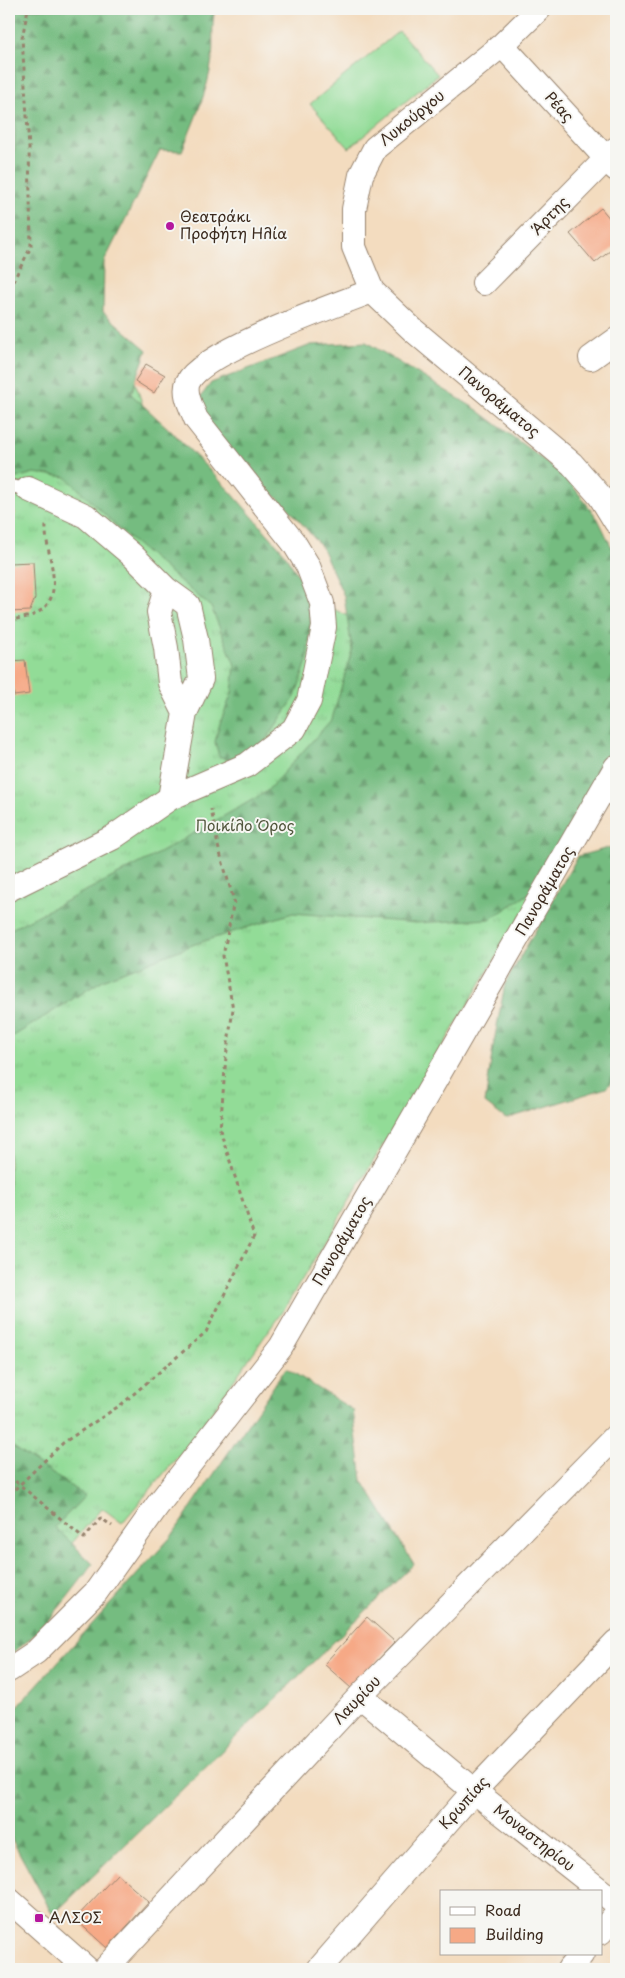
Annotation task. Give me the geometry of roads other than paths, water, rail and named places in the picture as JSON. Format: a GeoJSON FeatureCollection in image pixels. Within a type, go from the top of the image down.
{"type":"FeatureCollection","features":[{"type":"Feature","properties":{"kind":"street","name":"Λυκούργου"},"geometry":{"type":"LineString","coordinates":[[372,290],[354,247],[354,209],[361,175],[375,148],[502,45],[539,9]]}},
{"type":"Feature","properties":{"kind":"street","name":"Ρέας"},"geometry":{"type":"LineString","coordinates":[[502,45],[613,159]]}},
{"type":"Feature","properties":{"kind":"street","name":"Άρτης"},"geometry":{"type":"LineString","coordinates":[[484,283],[613,159]]}},
{"type":"Feature","properties":{"kind":"street","name":"Πανοράματος"},"geometry":{"type":"LineString","coordinates":[[372,290],[414,330],[572,464],[600,496],[616,522]]}},
{"type":"Feature","properties":{"kind":"street"},"geometry":{"type":"LineString","coordinates":[[9,889],[112,838],[170,798],[247,765],[294,729],[310,701],[324,626],[322,602],[308,566],[294,543],[196,419],[187,396],[188,382],[205,365],[264,333],[372,290]]}},
{"type":"Feature","properties":{"kind":"street"},"geometry":{"type":"LineString","coordinates":[[591,358],[616,340]]}},
{"type":"Feature","properties":{"kind":"street"},"geometry":{"type":"LineString","coordinates":[[18,488],[56,502],[86,516],[132,555],[166,589],[188,605],[196,639],[201,679],[185,714],[170,798]]}},
{"type":"Feature","properties":{"kind":"street"},"geometry":{"type":"LineString","coordinates":[[166,589],[159,612],[170,683],[185,714]]}},
{"type":"Feature","properties":{"kind":"street","name":"Πανοράματος"},"geometry":{"type":"LineString","coordinates":[[9,1670],[36,1652],[96,1592],[131,1541],[281,1347],[616,767]]}},
{"type":"Feature","properties":{"kind":"street","name":"Λαυρίου"},"geometry":{"type":"LineString","coordinates":[[105,1969],[360,1696],[616,1436]]}},
{"type":"Feature","properties":{"kind":"street","name":"Κρωπίας"},"geometry":{"type":"LineString","coordinates":[[319,1969],[474,1791],[616,1642]]}},
{"type":"Feature","properties":{"kind":"street","name":"Μοναστηρίου"},"geometry":{"type":"LineString","coordinates":[[360,1696],[474,1791],[601,1890]]}},
{"type":"Feature","properties":{"kind":"street","name":"Μοναστηρίου"},"geometry":{"type":"LineString","coordinates":[[602,1891],[616,1902]]}},
{"type":"Feature","properties":{"kind":"street"},"geometry":{"type":"LineString","coordinates":[[9,1900],[86,1969]]}},
{"type":"Feature","properties":{"kind":"street"},"geometry":{"type":"LineString","coordinates":[[602,1931],[616,1914]]}},
{"type":"Feature","properties":{"kind":"street"},"geometry":{"type":"LineString","coordinates":[[570,1969],[580,1956]]}},
{"type":"Feature","properties":{"kind":"place","name":"Θεατράκι Προφήτη Ηλία"},"geometry":{"type":"Point","coordinates":[170,226]}},
{"type":"Feature","properties":{"kind":"place","name":"ΑΛΣΟΣ"},"geometry":{"type":"Point","coordinates":[39,1918]}},
{"type":"Feature","properties":{"kind":"park label","name":"Ποικίλο Όρος"},"geometry":{"type":"Point","coordinates":[245,826]}}]}
